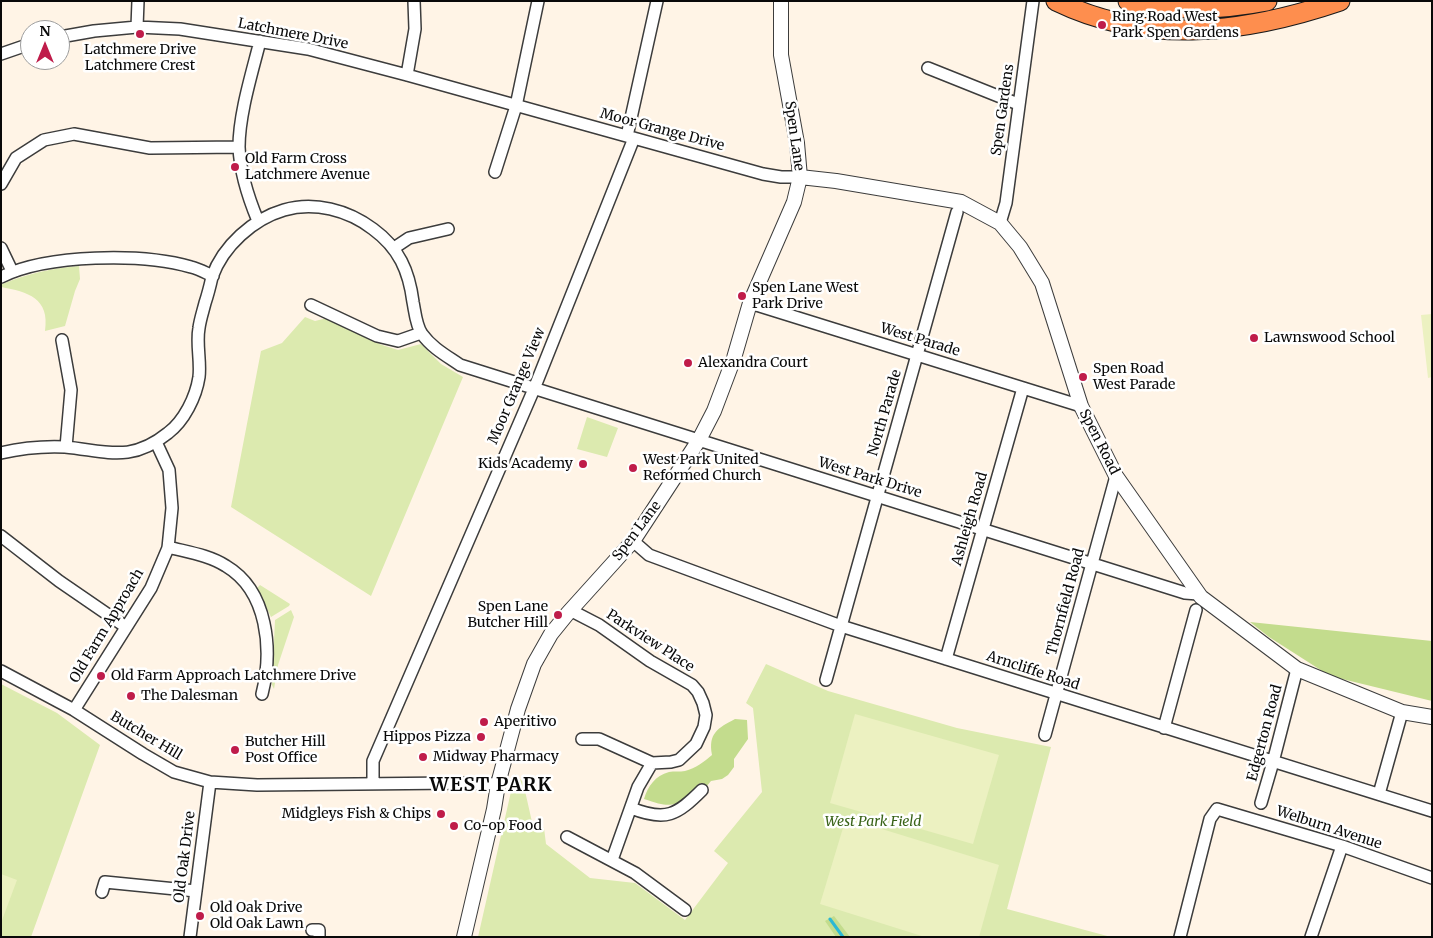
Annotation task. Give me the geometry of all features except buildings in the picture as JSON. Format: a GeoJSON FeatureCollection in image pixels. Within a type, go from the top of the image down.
{"type":"FeatureCollection","features":[{"type":"Feature","properties":{"kind":"highway"},"geometry":{"type":"LineString","coordinates":[[1056,1],[1106,20],[1147,28],[1184,31],[1226,29],[1270,21],[1315,10],[1340,1]]}},
{"type":"Feature","properties":{"kind":"highway"},"geometry":{"type":"LineString","coordinates":[[1128,1],[1147,5],[1184,8],[1226,8],[1267,1]]}},
{"type":"Feature","properties":{"kind":"street"},"geometry":{"type":"LineString","coordinates":[[137,28],[138,1]]}},
{"type":"Feature","properties":{"kind":"street"},"geometry":{"type":"LineString","coordinates":[[407,75],[415,29],[414,1]]}},
{"type":"Feature","properties":{"kind":"street"},"geometry":{"type":"LineString","coordinates":[[494,172],[516,106],[538,1]]}},
{"type":"Feature","properties":{"kind":"street","name":"Moor Grange View"},"geometry":{"type":"LineString","coordinates":[[373,784],[373,761],[534,388],[631,137],[657,1]]}},
{"type":"Feature","properties":{"kind":"street","name":"Spen Lane"},"geometry":{"type":"LineString","coordinates":[[464,937],[494,809],[498,784],[518,708],[534,664],[551,634],[570,610],[633,541],[699,440],[714,411],[734,358],[750,303],[794,202],[800,177],[797,143],[781,55],[781,1]]}},
{"type":"Feature","properties":{"kind":"street","name":"Spen Gardens"},"geometry":{"type":"LineString","coordinates":[[1000,223],[1006,204],[1033,1]]}},
{"type":"Feature","properties":{"kind":"street","name":"Latchmere Drive"},"geometry":{"type":"LineString","coordinates":[[70,36],[94,30],[180,29],[260,41],[308,49],[516,106]]}},
{"type":"Feature","properties":{"kind":"street"},"geometry":{"type":"LineString","coordinates":[[258,221],[246,190],[239,147],[246,102],[260,41]]}},
{"type":"Feature","properties":{"kind":"street"},"geometry":{"type":"LineString","coordinates":[[1,54],[20,47]]}},
{"type":"Feature","properties":{"kind":"street"},"geometry":{"type":"LineString","coordinates":[[928,68],[1018,104]]}},
{"type":"Feature","properties":{"kind":"street","name":"Moor Grange Drive"},"geometry":{"type":"LineString","coordinates":[[516,106],[763,174],[800,177]]}},
{"type":"Feature","properties":{"kind":"street"},"geometry":{"type":"LineString","coordinates":[[1,184],[16,158],[44,140],[74,134],[150,148],[239,147]]}},
{"type":"Feature","properties":{"kind":"street","name":"Spen Road"},"geometry":{"type":"LineString","coordinates":[[800,177],[836,181],[961,202],[1000,223],[1020,246],[1042,283],[1081,406],[1116,476],[1198,594],[1297,670],[1402,712],[1432,717]]}},
{"type":"Feature","properties":{"kind":"street"},"geometry":{"type":"LineString","coordinates":[[1,453],[39,446],[66,447],[116,454],[138,450],[156,442],[170,432],[181,420],[190,403],[198,378],[198,328],[213,276],[229,248],[258,221],[276,212],[297,206],[330,209],[353,216],[374,229],[394,248],[410,278],[415,314],[421,333],[398,341],[377,336],[311,305]]}},
{"type":"Feature","properties":{"kind":"street","name":"North Parade"},"geometry":{"type":"LineString","coordinates":[[826,680],[957,212]]}},
{"type":"Feature","properties":{"kind":"street"},"geometry":{"type":"LineString","coordinates":[[394,248],[409,238],[448,229]]}},
{"type":"Feature","properties":{"kind":"street"},"geometry":{"type":"LineString","coordinates":[[1,248],[12,271]]}},
{"type":"Feature","properties":{"kind":"street"},"geometry":{"type":"LineString","coordinates":[[1,276],[12,271],[52,262],[93,258],[171,263],[192,267],[213,276]]}},
{"type":"Feature","properties":{"kind":"street","name":"West Parade"},"geometry":{"type":"LineString","coordinates":[[750,303],[1081,406]]}},
{"type":"Feature","properties":{"kind":"street","name":"West Park Drive"},"geometry":{"type":"LineString","coordinates":[[421,333],[438,350],[460,365],[1185,593],[1198,594]]}},
{"type":"Feature","properties":{"kind":"street"},"geometry":{"type":"LineString","coordinates":[[62,340],[71,390],[66,447]]}},
{"type":"Feature","properties":{"kind":"street","name":"Ashleigh Road"},"geometry":{"type":"LineString","coordinates":[[946,659],[1023,388]]}},
{"type":"Feature","properties":{"kind":"street","name":"Old Farm Approach"},"geometry":{"type":"LineString","coordinates":[[74,710],[151,588],[168,546],[172,508],[169,470],[156,442]]}},
{"type":"Feature","properties":{"kind":"street","name":"Thornfield Road"},"geometry":{"type":"LineString","coordinates":[[1045,735],[1116,476]]}},
{"type":"Feature","properties":{"kind":"street"},"geometry":{"type":"LineString","coordinates":[[1,536],[59,581],[126,627]]}},
{"type":"Feature","properties":{"kind":"street","name":"Arncliffe Road"},"geometry":{"type":"LineString","coordinates":[[633,541],[649,555],[841,626],[1432,810]]}},
{"type":"Feature","properties":{"kind":"street"},"geometry":{"type":"LineString","coordinates":[[168,546],[227,566],[251,590],[260,607],[267,638],[262,694]]}},
{"type":"Feature","properties":{"kind":"street","name":"Parkview Place"},"geometry":{"type":"LineString","coordinates":[[570,610],[599,625],[650,661],[692,685],[698,692],[706,715],[704,727],[696,744],[679,760],[663,763],[652,762],[599,739],[582,739]]}},
{"type":"Feature","properties":{"kind":"street"},"geometry":{"type":"LineString","coordinates":[[1164,728],[1196,610]]}},
{"type":"Feature","properties":{"kind":"street","name":"Edgerton Road"},"geometry":{"type":"LineString","coordinates":[[1261,803],[1297,670]]}},
{"type":"Feature","properties":{"kind":"street","name":"Butcher Hill"},"geometry":{"type":"LineString","coordinates":[[1,672],[74,710],[174,772],[210,782],[257,785],[498,784]]}},
{"type":"Feature","properties":{"kind":"street"},"geometry":{"type":"LineString","coordinates":[[1379,794],[1402,712]]}},
{"type":"Feature","properties":{"kind":"street"},"geometry":{"type":"LineString","coordinates":[[612,860],[638,787],[652,762]]}},
{"type":"Feature","properties":{"kind":"street","name":"Old Oak Drive"},"geometry":{"type":"LineString","coordinates":[[190,937],[210,782]]}},
{"type":"Feature","properties":{"kind":"street"},"geometry":{"type":"LineString","coordinates":[[631,808],[649,815],[671,814],[685,806],[702,790]]}},
{"type":"Feature","properties":{"kind":"street","name":"Welburn Avenue"},"geometry":{"type":"LineString","coordinates":[[1180,937],[1210,819],[1216,809],[1342,846],[1432,878]]}},
{"type":"Feature","properties":{"kind":"street"},"geometry":{"type":"LineString","coordinates":[[567,837],[635,873],[685,910]]}},
{"type":"Feature","properties":{"kind":"street"},"geometry":{"type":"LineString","coordinates":[[1312,937],[1342,846]]}},
{"type":"Feature","properties":{"kind":"street"},"geometry":{"type":"LineString","coordinates":[[105,882],[196,891]]}},
{"type":"Feature","properties":{"kind":"green space"},"geometry":{"type":"Polygon","coordinates":[[[79,266],[80,279],[65,326],[45,331],[46,320],[44,311],[35,298],[20,291],[1,287],[2,284],[30,274],[79,266]]]}},
{"type":"Feature","properties":{"kind":"green space"},"geometry":{"type":"Polygon","coordinates":[[[1432,314],[1432,377],[1428,378],[1421,315],[1432,314]]]}},
{"type":"Feature","properties":{"kind":"green space"},"geometry":{"type":"Polygon","coordinates":[[[305,317],[315,321],[327,318],[382,345],[398,350],[421,344],[441,364],[463,377],[371,596],[231,507],[261,351],[282,343],[305,317]]]}},
{"type":"Feature","properties":{"kind":"green space"},"geometry":{"type":"Polygon","coordinates":[[[587,417],[618,428],[607,457],[577,449],[587,417]]]}},
{"type":"Feature","properties":{"kind":"green space"},"geometry":{"type":"Polygon","coordinates":[[[260,585],[290,604],[289,606],[271,617],[257,588],[260,585]]]}},
{"type":"Feature","properties":{"kind":"green space"},"geometry":{"type":"Polygon","coordinates":[[[291,610],[294,617],[278,665],[274,689],[272,685],[275,620],[291,610]]]}},
{"type":"Feature","properties":{"kind":"green space"},"geometry":{"type":"Polygon","coordinates":[[[1250,622],[1432,641],[1432,701],[1330,676],[1269,637],[1250,622]]]}},
{"type":"Feature","properties":{"kind":"green space","name":"West Park Field"},"geometry":{"type":"Polygon","coordinates":[[[766,664],[828,691],[957,728],[1051,747],[1007,909],[1111,937],[478,937],[515,774],[523,782],[532,822],[544,828],[546,844],[590,878],[635,883],[685,920],[728,863],[714,851],[762,792],[753,708],[746,703],[766,664]]]}},
{"type":"Feature","properties":{"kind":"green space"},"geometry":{"type":"Polygon","coordinates":[[[1,684],[57,713],[100,745],[31,937],[1,937],[1,684]]]}},
{"type":"Feature","properties":{"kind":"green space"},"geometry":{"type":"Polygon","coordinates":[[[855,714],[999,755],[973,844],[830,803],[855,714]]]}},
{"type":"Feature","properties":{"kind":"green space"},"geometry":{"type":"Polygon","coordinates":[[[735,719],[747,720],[748,739],[734,759],[734,767],[728,775],[722,779],[711,781],[706,787],[700,783],[686,797],[675,804],[669,805],[644,799],[650,786],[660,776],[669,772],[689,770],[712,755],[713,736],[724,725],[735,719]]]}},
{"type":"Feature","properties":{"kind":"green space"},"geometry":{"type":"Polygon","coordinates":[[[846,818],[999,865],[979,937],[925,937],[820,904],[846,818]]]}},
{"type":"Feature","properties":{"kind":"green space"},"geometry":{"type":"Polygon","coordinates":[[[1,874],[17,880],[1,923],[1,874]]]}},
{"type":"Feature","properties":{"kind":"green space"},"geometry":{"type":"Polygon","coordinates":[[[834,916],[850,937],[836,937],[825,921],[834,916]]]}},
{"type":"Feature","properties":{"kind":"waterway"},"geometry":{"type":"LineString","coordinates":[[830,919],[843,937]]}},
{"type":"Feature","properties":{"kind":"place","name":"Ring Road West Park Spen Gardens"},"geometry":{"type":"Point","coordinates":[1102,25]}},
{"type":"Feature","properties":{"kind":"place","name":"Latchmere Drive Latchmere Crest"},"geometry":{"type":"Point","coordinates":[140,34]}},
{"type":"Feature","properties":{"kind":"place","name":"Old Farm Cross Latchmere Avenue"},"geometry":{"type":"Point","coordinates":[235,167]}},
{"type":"Feature","properties":{"kind":"place","name":"Spen Lane West Park Drive"},"geometry":{"type":"Point","coordinates":[742,296]}},
{"type":"Feature","properties":{"kind":"place","name":"Lawnswood School"},"geometry":{"type":"Point","coordinates":[1254,338]}},
{"type":"Feature","properties":{"kind":"place","name":"Alexandra Court"},"geometry":{"type":"Point","coordinates":[688,363]}},
{"type":"Feature","properties":{"kind":"place","name":"Spen Road West Parade"},"geometry":{"type":"Point","coordinates":[1083,377]}},
{"type":"Feature","properties":{"kind":"place","name":"Kids Academy"},"geometry":{"type":"Point","coordinates":[583,464]}},
{"type":"Feature","properties":{"kind":"place","name":"West Park United Reformed Church"},"geometry":{"type":"Point","coordinates":[633,468]}},
{"type":"Feature","properties":{"kind":"place","name":"Spen Lane Butcher Hill"},"geometry":{"type":"Point","coordinates":[558,615]}},
{"type":"Feature","properties":{"kind":"place","name":"Old Farm Approach Latchmere Drive"},"geometry":{"type":"Point","coordinates":[101,676]}},
{"type":"Feature","properties":{"kind":"place","name":"The Dalesman"},"geometry":{"type":"Point","coordinates":[131,696]}},
{"type":"Feature","properties":{"kind":"place","name":"Aperitivo"},"geometry":{"type":"Point","coordinates":[484,722]}},
{"type":"Feature","properties":{"kind":"place","name":"Hippos Pizza"},"geometry":{"type":"Point","coordinates":[481,737]}},
{"type":"Feature","properties":{"kind":"place","name":"Butcher Hill Post Office"},"geometry":{"type":"Point","coordinates":[235,750]}},
{"type":"Feature","properties":{"kind":"place","name":"Midway Pharmacy"},"geometry":{"type":"Point","coordinates":[423,757]}},
{"type":"Feature","properties":{"kind":"place","name":"Midgleys Fish & Chips"},"geometry":{"type":"Point","coordinates":[441,814]}},
{"type":"Feature","properties":{"kind":"place","name":"Co-op Food"},"geometry":{"type":"Point","coordinates":[454,826]}},
{"type":"Feature","properties":{"kind":"place","name":"Old Oak Drive Old Oak Lawn"},"geometry":{"type":"Point","coordinates":[200,916]}},
{"type":"Feature","properties":{"kind":"district","name":"WEST PARK"},"geometry":{"type":"Point","coordinates":[491,786]}}]}
